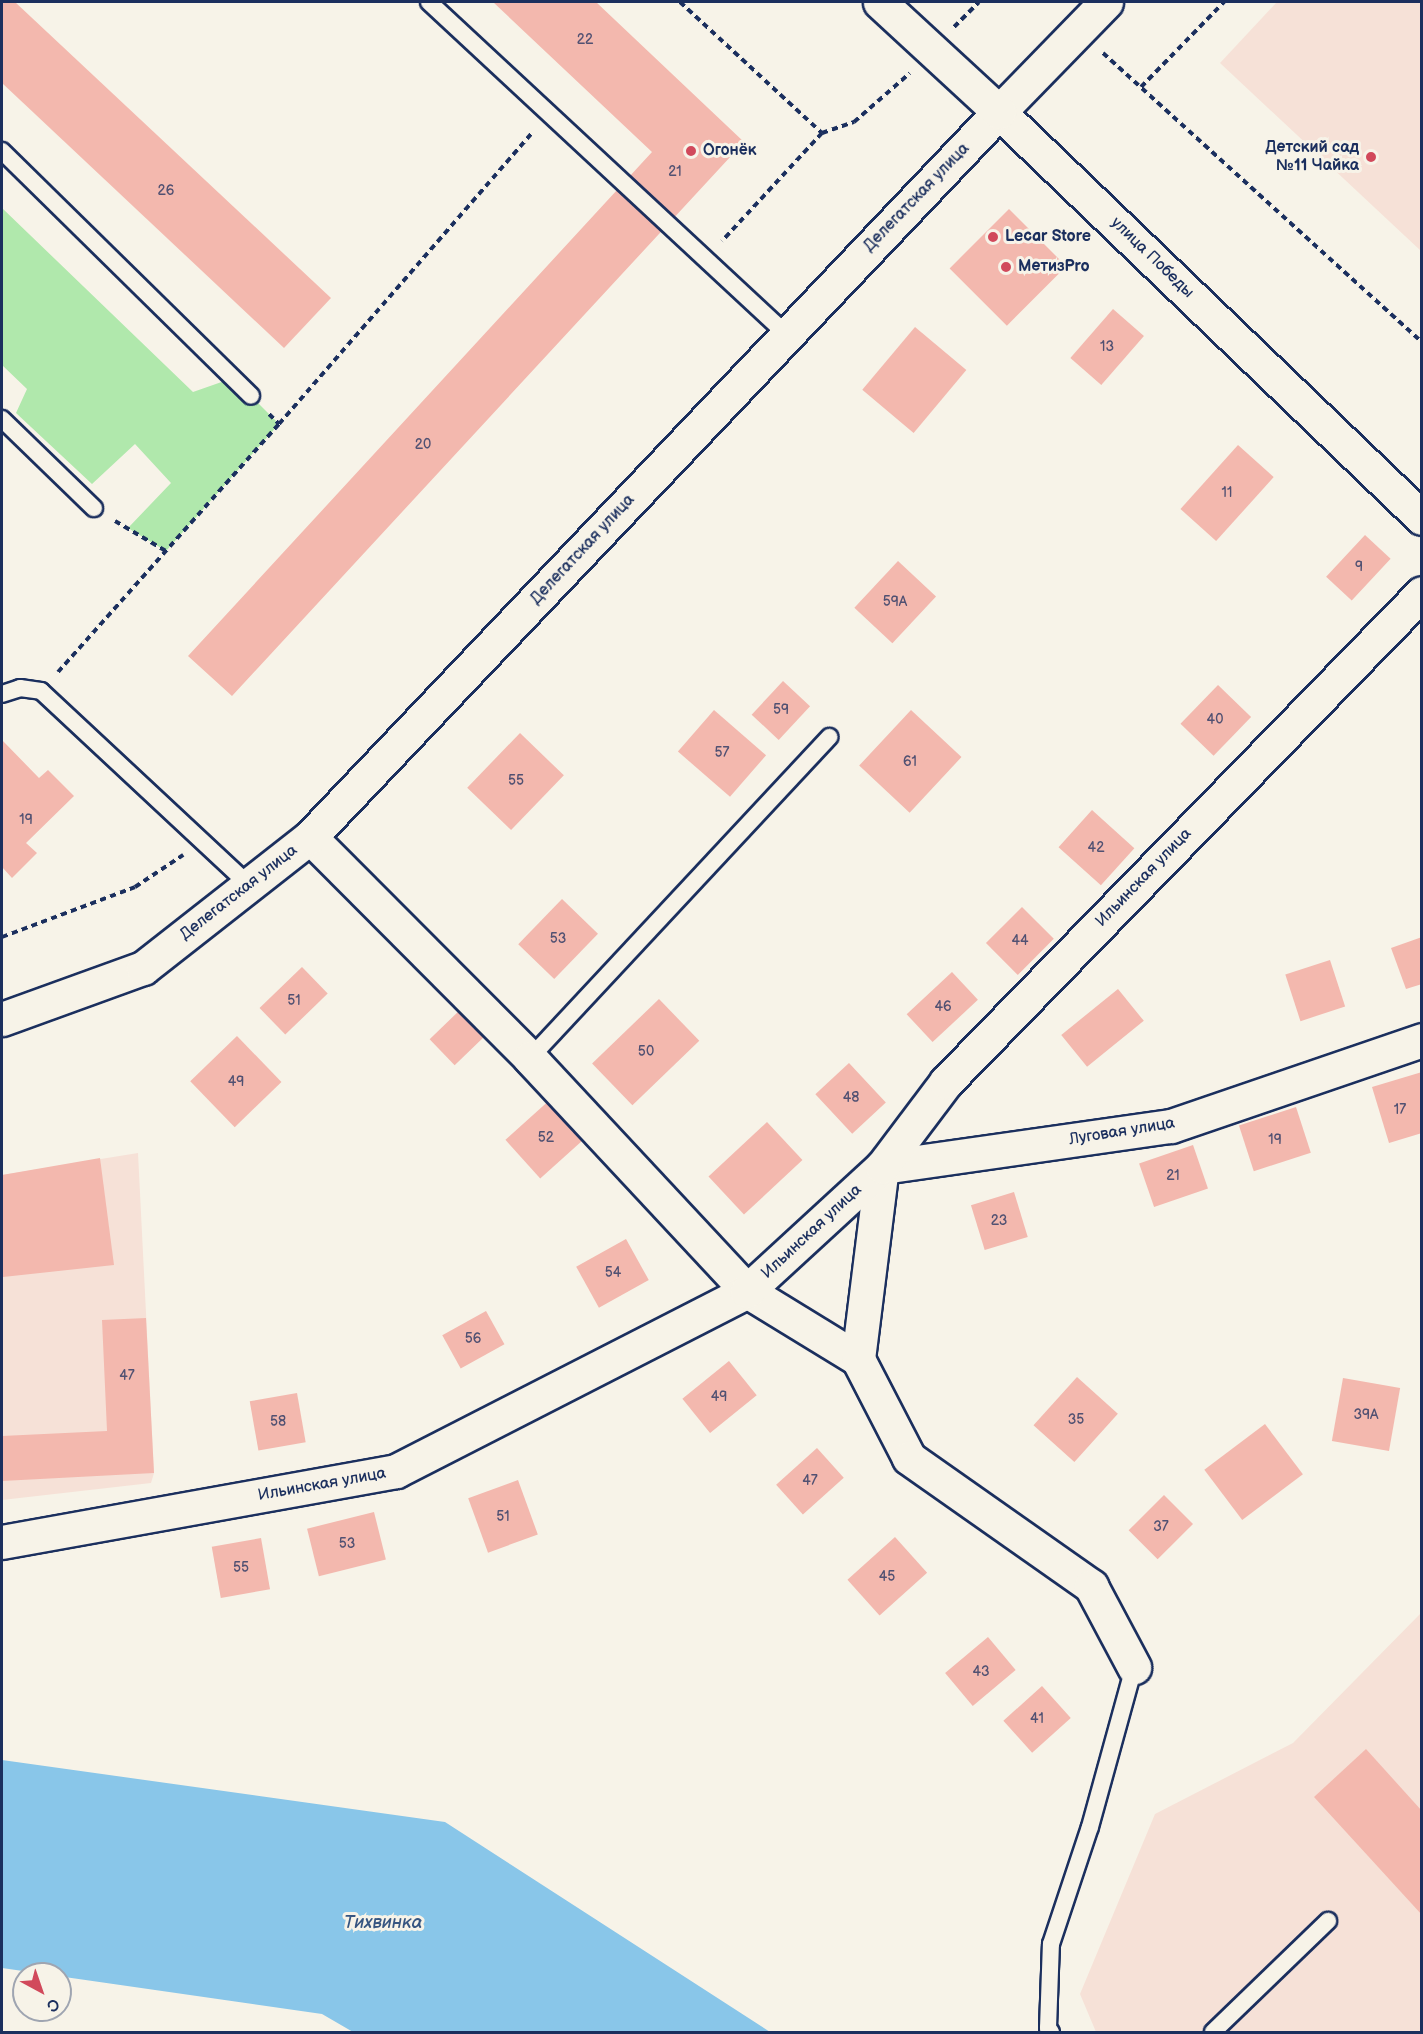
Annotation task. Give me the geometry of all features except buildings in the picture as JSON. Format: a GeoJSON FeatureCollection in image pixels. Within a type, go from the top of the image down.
{"type":"FeatureCollection","features":[{"type":"Feature","properties":{"kind":"street","name":"улица Победы"},"geometry":{"type":"LineString","coordinates":[[880,2],[999,112],[1422,518]]}},
{"type":"Feature","properties":{"kind":"street","name":"Делегатская улица"},"geometry":{"type":"LineString","coordinates":[[2,1019],[143,968],[251,886],[310,837],[1106,2]]}},
{"type":"Feature","properties":{"kind":"street","name":"Ильинская улица"},"geometry":{"type":"LineString","coordinates":[[2,1542],[396,1471],[747,1292],[882,1167],[946,1082],[1422,593]]}},
{"type":"Feature","properties":{"kind":"street"},"geometry":{"type":"LineString","coordinates":[[310,837],[530,1058],[747,1292],[858,1359],[909,1458],[1091,1586],[1134,1667]]}},
{"type":"Feature","properties":{"kind":"street","name":"Луговая улица"},"geometry":{"type":"LineString","coordinates":[[882,1167],[1171,1126],[1422,1040]]}},
{"type":"Feature","properties":{"kind":"street"},"geometry":{"type":"LineString","coordinates":[[858,1359],[882,1167]]}},
{"type":"Feature","properties":{"kind":"lane"},"geometry":{"type":"LineString","coordinates":[[429,2],[788,334]]}},
{"type":"Feature","properties":{"kind":"lane"},"geometry":{"type":"LineString","coordinates":[[2,151],[251,396]]}},
{"type":"Feature","properties":{"kind":"lane"},"geometry":{"type":"LineString","coordinates":[[2,419],[93,508]]}},
{"type":"Feature","properties":{"kind":"lane"},"geometry":{"type":"LineString","coordinates":[[2,694],[20,688],[41,691],[251,886]]}},
{"type":"Feature","properties":{"kind":"lane"},"geometry":{"type":"LineString","coordinates":[[530,1058],[829,737]]}},
{"type":"Feature","properties":{"kind":"lane"},"geometry":{"type":"LineString","coordinates":[[1051,2032],[1048,2028],[1052,1944],[1090,1827],[1134,1667]]}},
{"type":"Feature","properties":{"kind":"lane"},"geometry":{"type":"LineString","coordinates":[[1213,2032],[1328,1921]]}},
{"type":"Feature","properties":{"kind":"path"},"geometry":{"type":"LineString","coordinates":[[680,2],[822,132],[706,259]]}},
{"type":"Feature","properties":{"kind":"path"},"geometry":{"type":"LineString","coordinates":[[1141,87],[1224,2]]}},
{"type":"Feature","properties":{"kind":"path"},"geometry":{"type":"LineString","coordinates":[[1078,30],[1422,342]]}},
{"type":"Feature","properties":{"kind":"path"},"geometry":{"type":"LineString","coordinates":[[41,691],[279,424],[548,114]]}},
{"type":"Feature","properties":{"kind":"path"},"geometry":{"type":"LineString","coordinates":[[251,396],[279,424]]}},
{"type":"Feature","properties":{"kind":"path"},"geometry":{"type":"LineString","coordinates":[[93,508],[166,551]]}},
{"type":"Feature","properties":{"kind":"path"},"geometry":{"type":"LineString","coordinates":[[2,937],[135,887],[173,864],[200,839]]}},
{"type":"Feature","properties":{"kind":"shaded area","name":"Детский сад №11 Чайка"},"geometry":{"type":"Polygon","coordinates":[[[1277,2],[1421,2],[1421,251],[1220,63],[1277,2]]]}},
{"type":"Feature","properties":{"kind":"shaded area"},"geometry":{"type":"Polygon","coordinates":[[[138,1153],[154,1473],[151,1483],[2,1500],[2,1175],[138,1153]]]}},
{"type":"Feature","properties":{"kind":"shaded area"},"geometry":{"type":"Polygon","coordinates":[[[1421,1613],[1421,2032],[1096,2032],[1080,1994],[1155,1814],[1293,1743],[1421,1613]]]}},
{"type":"Feature","properties":{"kind":"green space"},"geometry":{"type":"Polygon","coordinates":[[[2,208],[193,392],[233,378],[279,424],[166,551],[128,528],[171,483],[135,444],[92,484],[16,413],[27,389],[2,365],[2,208]]]}},
{"type":"Feature","properties":{"kind":"water","name":"Тихвинка"},"geometry":{"type":"Polygon","coordinates":[[[2,1760],[445,1822],[770,2032],[353,2032],[322,2014],[72,1978],[72,1962],[12,1962],[12,1969],[2,1968],[2,1760]]]}},
{"type":"Feature","properties":{"kind":"place","name":"Огонёк"},"geometry":{"type":"Point","coordinates":[691,151]}},
{"type":"Feature","properties":{"kind":"place","name":"Детский сад №11 Чайка"},"geometry":{"type":"Point","coordinates":[1371,157]}},
{"type":"Feature","properties":{"kind":"place","name":"Lecar Store"},"geometry":{"type":"Point","coordinates":[993,237]}},
{"type":"Feature","properties":{"kind":"place","name":"МетизPro"},"geometry":{"type":"Point","coordinates":[1006,267]}}]}
